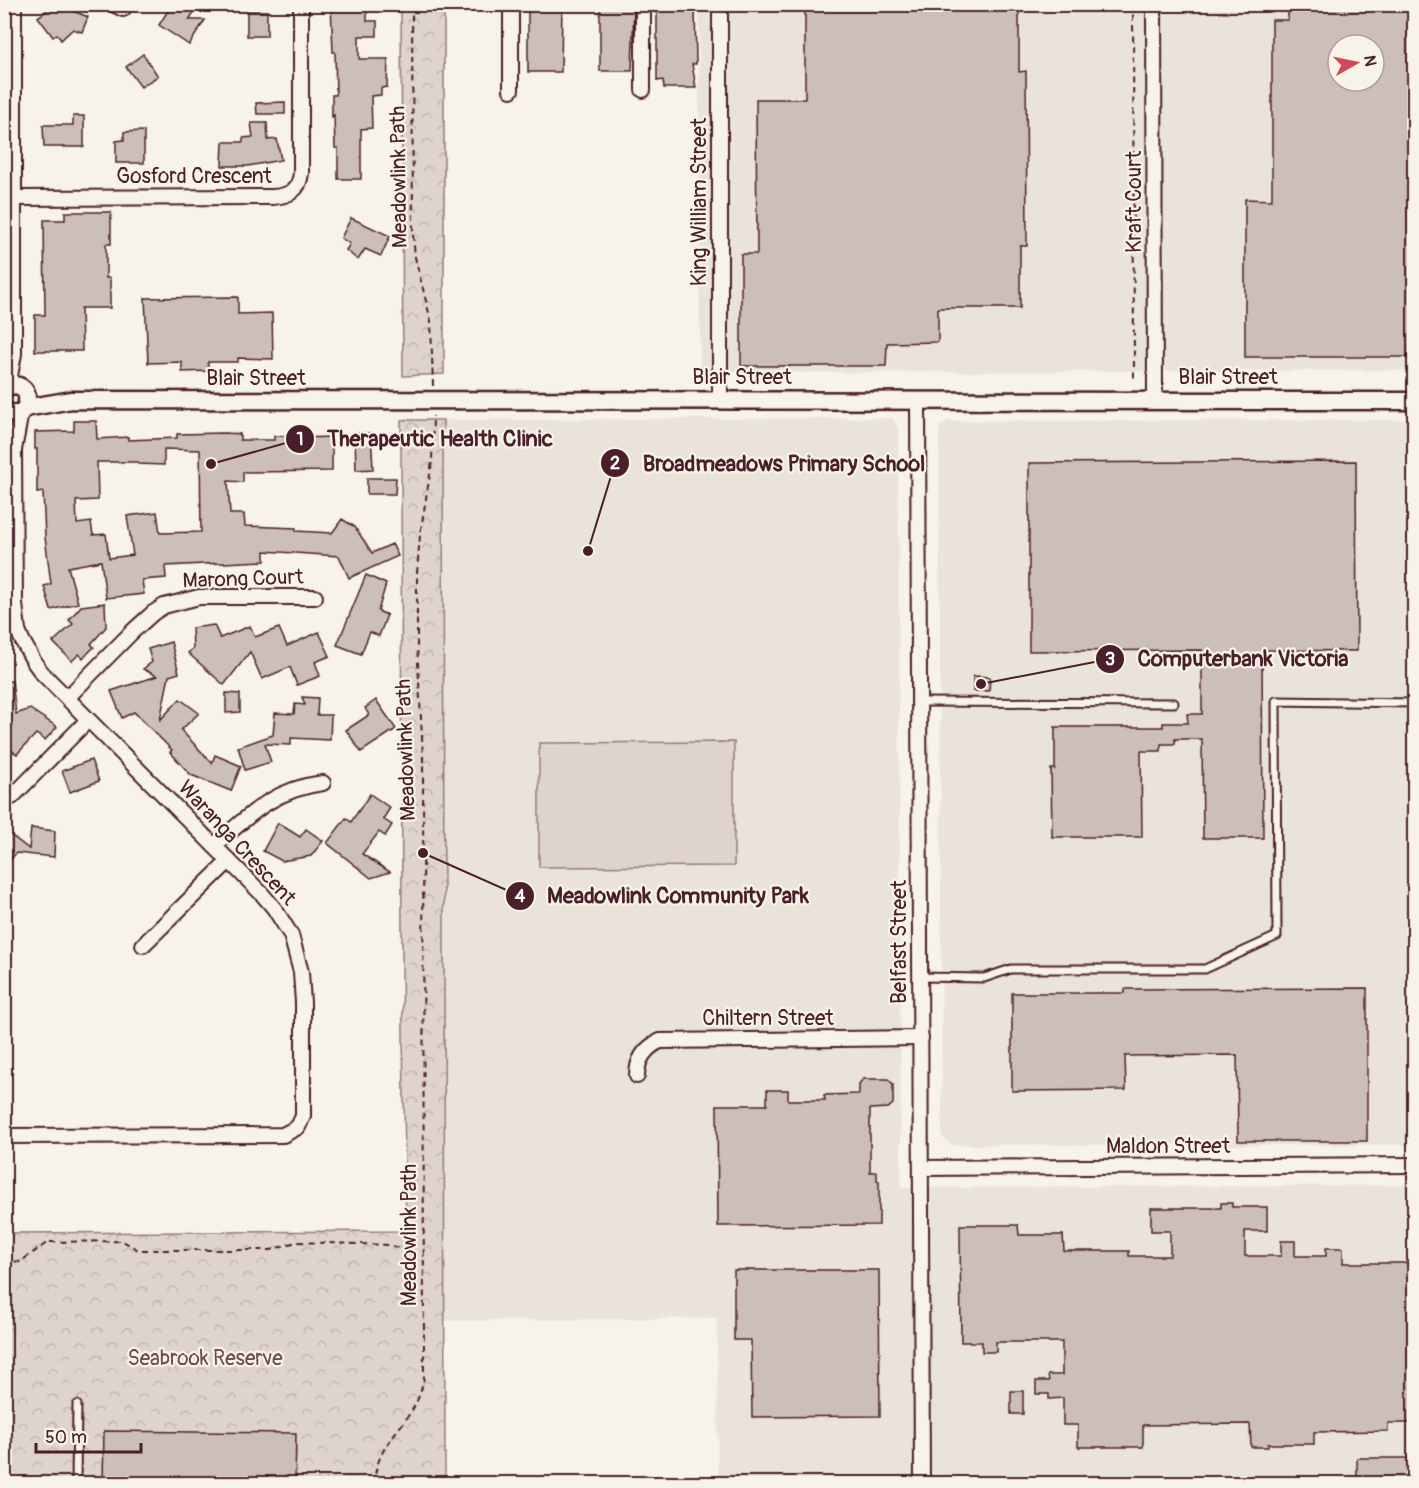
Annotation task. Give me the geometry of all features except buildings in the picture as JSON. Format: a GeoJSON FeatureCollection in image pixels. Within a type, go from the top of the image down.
{"type":"FeatureCollection","features":[{"type":"Feature","properties":{"kind":"street","name":"Waranga Crescent"},"geometry":{"type":"LineString","coordinates":[[4,1136],[274,1135],[292,1132],[298,1127],[303,1116],[303,1003],[297,954],[291,936],[274,908],[34,663],[18,630],[14,583],[14,4]]}},
{"type":"Feature","properties":{"kind":"street","name":"Gosford Crescent"},"geometry":{"type":"LineString","coordinates":[[13,198],[272,197],[293,193],[300,182],[301,173],[301,4]]}},
{"type":"Feature","properties":{"kind":"street"},"geometry":{"type":"LineString","coordinates":[[511,4],[512,90]]}},
{"type":"Feature","properties":{"kind":"street"},"geometry":{"type":"LineString","coordinates":[[643,4],[643,90]]}},
{"type":"Feature","properties":{"kind":"street","name":"King William Street"},"geometry":{"type":"LineString","coordinates":[[720,4],[720,400]]}},
{"type":"Feature","properties":{"kind":"street","name":"Kraft Court"},"geometry":{"type":"LineString","coordinates":[[1154,4],[1155,399]]}},
{"type":"Feature","properties":{"kind":"street","name":"Blair Street"},"geometry":{"type":"LineString","coordinates":[[14,400],[1414,400]]}},
{"type":"Feature","properties":{"kind":"street","name":"Belfast Street"},"geometry":{"type":"LineString","coordinates":[[918,400],[922,1484]]}},
{"type":"Feature","properties":{"kind":"street","name":"Marong Court"},"geometry":{"type":"LineString","coordinates":[[67,698],[139,626],[164,606],[200,597],[315,597]]}},
{"type":"Feature","properties":{"kind":"street"},"geometry":{"type":"LineString","coordinates":[[12,797],[88,720]]}},
{"type":"Feature","properties":{"kind":"street"},"geometry":{"type":"LineString","coordinates":[[214,846],[249,814],[280,794],[307,785],[323,783]]}},
{"type":"Feature","properties":{"kind":"street"},"geometry":{"type":"LineString","coordinates":[[143,945],[229,861]]}},
{"type":"Feature","properties":{"kind":"street","name":"Chiltern Street"},"geometry":{"type":"LineString","coordinates":[[637,1076],[640,1059],[644,1052],[651,1045],[660,1041],[921,1038]]}},
{"type":"Feature","properties":{"kind":"street","name":"Maldon Street"},"geometry":{"type":"LineString","coordinates":[[921,1168],[1414,1165]]}},
{"type":"Feature","properties":{"kind":"lane"},"geometry":{"type":"LineString","coordinates":[[920,977],[984,978],[1011,969],[1205,969],[1277,936],[1276,701],[1414,703]]}},
{"type":"Feature","properties":{"kind":"lane"},"geometry":{"type":"LineString","coordinates":[[919,702],[1174,703]]}},
{"type":"Feature","properties":{"kind":"lane"},"geometry":{"type":"LineString","coordinates":[[76,1484],[77,1405]]}},
{"type":"Feature","properties":{"kind":"path","name":"Meadowlink Path"},"geometry":{"type":"LineString","coordinates":[[374,1484],[377,1463],[385,1445],[414,1410],[423,1387],[423,739],[417,644],[417,573],[420,535],[432,462],[433,400],[431,321],[415,257],[413,235],[412,4]]}},
{"type":"Feature","properties":{"kind":"path"},"geometry":{"type":"LineString","coordinates":[[1133,4],[1134,381]]}},
{"type":"Feature","properties":{"kind":"path"},"geometry":{"type":"LineString","coordinates":[[4,1260],[20,1262],[48,1242],[123,1240],[138,1250],[271,1250],[296,1242],[390,1245],[416,1256],[424,1256]]}},
{"type":"Feature","properties":{"kind":"shaded area"},"geometry":{"type":"Polygon","coordinates":[[[699,5],[1414,5],[1414,370],[700,373],[699,5]]]}},
{"type":"Feature","properties":{"kind":"shaded area"},"geometry":{"type":"Polygon","coordinates":[[[893,418],[898,428],[901,1188],[1414,1185],[1414,1483],[718,1483],[717,1318],[445,1321],[443,420],[893,418]]]}},
{"type":"Feature","properties":{"kind":"shaded area"},"geometry":{"type":"Polygon","coordinates":[[[1414,420],[1414,1145],[951,1145],[942,1136],[939,428],[947,421],[1414,420]]]}},
{"type":"Feature","properties":{"kind":"green space"},"geometry":{"type":"Polygon","coordinates":[[[401,5],[444,5],[444,374],[403,376],[401,5]]]}},
{"type":"Feature","properties":{"kind":"green space","name":"Seabrook Reserve"},"geometry":{"type":"Polygon","coordinates":[[[401,420],[443,420],[445,1483],[5,1483],[4,1233],[406,1231],[402,966],[401,420]]]}},
{"type":"Feature","properties":{"kind":"green space"},"geometry":{"type":"Polygon","coordinates":[[[734,742],[734,866],[539,867],[539,743],[734,742]]]}},
{"type":"Feature","properties":{"kind":"place","name":"Therapeutic Health Clinic"},"geometry":{"type":"Point","coordinates":[211,464]}},
{"type":"Feature","properties":{"kind":"place","name":"Broadmeadows Primary School"},"geometry":{"type":"Point","coordinates":[588,551]}},
{"type":"Feature","properties":{"kind":"place","name":"Computerbank Victoria"},"geometry":{"type":"Point","coordinates":[981,684]}},
{"type":"Feature","properties":{"kind":"place","name":"Meadowlink Community Park"},"geometry":{"type":"Point","coordinates":[423,853]}}]}
